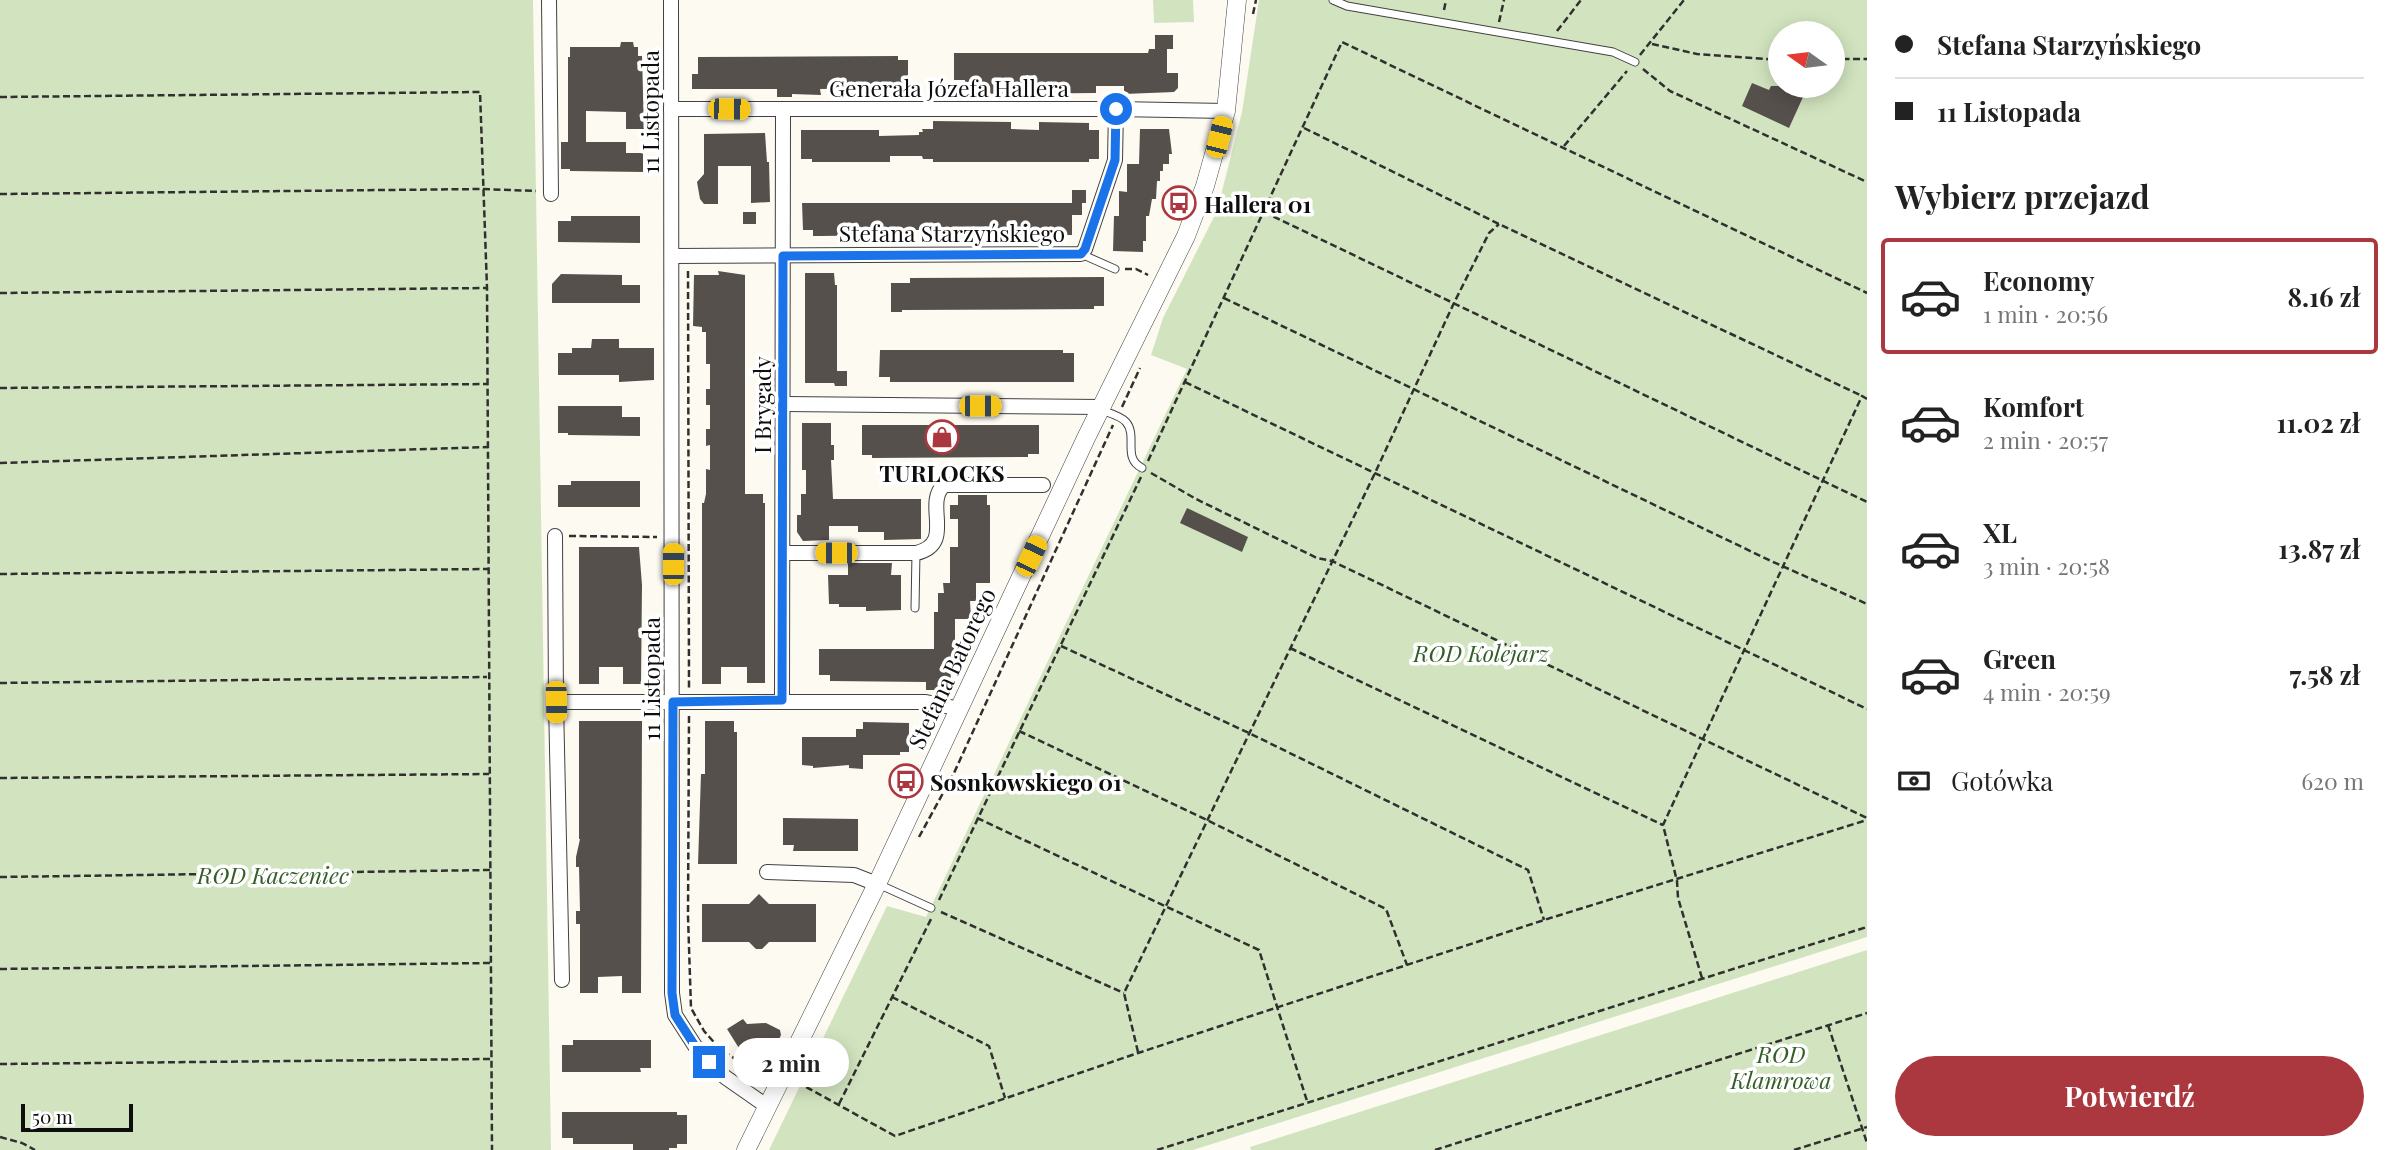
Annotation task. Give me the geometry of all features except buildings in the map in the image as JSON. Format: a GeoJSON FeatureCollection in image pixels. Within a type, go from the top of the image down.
{"type":"FeatureCollection","features":[{"type":"Feature","properties":{"kind":"street"},"geometry":{"type":"LineString","coordinates":[[549,0],[551,200]]}},
{"type":"Feature","properties":{"kind":"street","name":"11 Listopada"},"geometry":{"type":"LineString","coordinates":[[671,0],[672,993],[675,1015],[695,1046],[738,1087],[768,1107]]}},
{"type":"Feature","properties":{"kind":"street","name":"Stefana Batorego"},"geometry":{"type":"LineString","coordinates":[[746,1150],[877,884],[1101,408],[1186,236],[1205,186],[1226,111],[1237,0]]}},
{"type":"Feature","properties":{"kind":"street","name":"Generała Józefa Hallera"},"geometry":{"type":"LineString","coordinates":[[671,109],[1226,111]]}},
{"type":"Feature","properties":{"kind":"street","name":"Stefana Starzyńskiego"},"geometry":{"type":"LineString","coordinates":[[672,256],[1081,254],[1115,160],[1116,109]]}},
{"type":"Feature","properties":{"kind":"street","name":"I Brygady"},"geometry":{"type":"LineString","coordinates":[[782,700],[783,110]]}},
{"type":"Feature","properties":{"kind":"street"},"geometry":{"type":"LineString","coordinates":[[784,404],[1101,408]]}},
{"type":"Feature","properties":{"kind":"street"},"geometry":{"type":"LineString","coordinates":[[783,553],[916,553],[932,546],[936,537],[937,498],[944,485],[1043,485]]}},
{"type":"Feature","properties":{"kind":"street"},"geometry":{"type":"LineString","coordinates":[[555,536],[562,980]]}},
{"type":"Feature","properties":{"kind":"street"},"geometry":{"type":"LineString","coordinates":[[556,702],[926,702],[960,709]]}},
{"type":"Feature","properties":{"kind":"street"},"geometry":{"type":"LineString","coordinates":[[767,872],[854,875],[877,884]]}},
{"type":"Feature","properties":{"kind":"lane"},"geometry":{"type":"LineString","coordinates":[[1333,0],[1347,6],[1613,52],[1635,62]]}},
{"type":"Feature","properties":{"kind":"lane"},"geometry":{"type":"LineString","coordinates":[[1081,254],[1115,269]]}},
{"type":"Feature","properties":{"kind":"lane"},"geometry":{"type":"LineString","coordinates":[[1101,408],[1126,421],[1130,429],[1131,455],[1135,464],[1143,469]]}},
{"type":"Feature","properties":{"kind":"lane"},"geometry":{"type":"LineString","coordinates":[[915,608],[916,553]]}},
{"type":"Feature","properties":{"kind":"lane"},"geometry":{"type":"LineString","coordinates":[[877,884],[933,908]]}},
{"type":"Feature","properties":{"kind":"path"},"geometry":{"type":"LineString","coordinates":[[1497,32],[1504,0]]}},
{"type":"Feature","properties":{"kind":"path"},"geometry":{"type":"LineString","coordinates":[[1549,42],[1581,0]]}},
{"type":"Feature","properties":{"kind":"path"},"geometry":{"type":"LineString","coordinates":[[1564,146],[1684,0]]}},
{"type":"Feature","properties":{"kind":"path"},"geometry":{"type":"LineString","coordinates":[[838,1106],[1185,382],[1342,42],[1867,293]]}},
{"type":"Feature","properties":{"kind":"path"},"geometry":{"type":"LineString","coordinates":[[1650,43],[1697,54],[1768,59]]}},
{"type":"Feature","properties":{"kind":"path"},"geometry":{"type":"LineString","coordinates":[[1845,59],[1867,58]]}},
{"type":"Feature","properties":{"kind":"path"},"geometry":{"type":"LineString","coordinates":[[1635,62],[1671,91],[1867,182]]}},
{"type":"Feature","properties":{"kind":"path"},"geometry":{"type":"LineString","coordinates":[[0,97],[480,92],[487,288],[492,1150]]}},
{"type":"Feature","properties":{"kind":"path"},"geometry":{"type":"LineString","coordinates":[[1304,128],[1499,224],[1867,398]]}},
{"type":"Feature","properties":{"kind":"path"},"geometry":{"type":"LineString","coordinates":[[0,194],[483,189],[544,191],[551,200]]}},
{"type":"Feature","properties":{"kind":"path"},"geometry":{"type":"LineString","coordinates":[[1264,212],[1867,502]]}},
{"type":"Feature","properties":{"kind":"path"},"geometry":{"type":"LineString","coordinates":[[1138,1053],[1124,993],[1376,473],[1453,305],[1489,233],[1499,224]]}},
{"type":"Feature","properties":{"kind":"path"},"geometry":{"type":"LineString","coordinates":[[691,255],[688,272],[688,916],[691,1007],[704,1031],[720,1049],[765,1078]]}},
{"type":"Feature","properties":{"kind":"path"},"geometry":{"type":"LineString","coordinates":[[1115,269],[1136,269],[1148,275]]}},
{"type":"Feature","properties":{"kind":"path"},"geometry":{"type":"LineString","coordinates":[[0,293],[487,288]]}},
{"type":"Feature","properties":{"kind":"path"},"geometry":{"type":"LineString","coordinates":[[1224,298],[1867,604]]}},
{"type":"Feature","properties":{"kind":"path"},"geometry":{"type":"LineString","coordinates":[[1185,382],[1867,709]]}},
{"type":"Feature","properties":{"kind":"path"},"geometry":{"type":"LineString","coordinates":[[0,388],[488,384]]}},
{"type":"Feature","properties":{"kind":"path"},"geometry":{"type":"LineString","coordinates":[[1702,978],[1678,898],[1677,881],[1663,825],[1862,396]]}},
{"type":"Feature","properties":{"kind":"path"},"geometry":{"type":"LineString","coordinates":[[0,463],[488,447]]}},
{"type":"Feature","properties":{"kind":"path"},"geometry":{"type":"LineString","coordinates":[[1143,469],[1196,499],[1317,558],[1332,561],[1867,819]]}},
{"type":"Feature","properties":{"kind":"path"},"geometry":{"type":"LineString","coordinates":[[555,536],[663,537]]}},
{"type":"Feature","properties":{"kind":"path"},"geometry":{"type":"LineString","coordinates":[[0,574],[488,569]]}},
{"type":"Feature","properties":{"kind":"path"},"geometry":{"type":"LineString","coordinates":[[1059,645],[1249,733],[1528,870],[1544,920]]}},
{"type":"Feature","properties":{"kind":"path"},"geometry":{"type":"LineString","coordinates":[[1290,649],[1663,825]]}},
{"type":"Feature","properties":{"kind":"path"},"geometry":{"type":"LineString","coordinates":[[0,683],[488,677]]}},
{"type":"Feature","properties":{"kind":"path"},"geometry":{"type":"LineString","coordinates":[[1018,731],[1207,820],[1386,909],[1408,965]]}},
{"type":"Feature","properties":{"kind":"path"},"geometry":{"type":"LineString","coordinates":[[0,778],[489,774]]}},
{"type":"Feature","properties":{"kind":"path"},"geometry":{"type":"LineString","coordinates":[[977,818],[1259,950],[1308,1102]]}},
{"type":"Feature","properties":{"kind":"path"},"geometry":{"type":"LineString","coordinates":[[785,1074],[895,1136],[1544,920],[1677,881],[1867,819]]}},
{"type":"Feature","properties":{"kind":"path"},"geometry":{"type":"LineString","coordinates":[[0,877],[490,870]]}},
{"type":"Feature","properties":{"kind":"path"},"geometry":{"type":"LineString","coordinates":[[933,908],[1124,993]]}},
{"type":"Feature","properties":{"kind":"path"},"geometry":{"type":"LineString","coordinates":[[1157,1150],[1867,927]]}},
{"type":"Feature","properties":{"kind":"path"},"geometry":{"type":"LineString","coordinates":[[0,969],[491,963]]}},
{"type":"Feature","properties":{"kind":"path"},"geometry":{"type":"LineString","coordinates":[[892,997],[989,1046],[1005,1098]]}},
{"type":"Feature","properties":{"kind":"path"},"geometry":{"type":"LineString","coordinates":[[1436,1150],[1867,1013]]}},
{"type":"Feature","properties":{"kind":"path"},"geometry":{"type":"LineString","coordinates":[[1828,1025],[1867,1143]]}},
{"type":"Feature","properties":{"kind":"path"},"geometry":{"type":"LineString","coordinates":[[0,1064],[492,1059]]}},
{"type":"Feature","properties":{"kind":"path"},"geometry":{"type":"LineString","coordinates":[[1794,1150],[1867,1127]]}},
{"type":"Feature","properties":{"kind":"path"},"geometry":{"type":"LineString","coordinates":[[0,1138],[22,1143],[35,1150]]}},
{"type":"Feature","properties":{"kind":"green space","name":"ROD Kaczeniec"},"geometry":{"type":"Polygon","coordinates":[[[0,0],[533,0],[551,1150],[0,1150],[0,0]]]}},
{"type":"Feature","properties":{"kind":"green space"},"geometry":{"type":"Polygon","coordinates":[[[1153,0],[1193,0],[1194,22],[1154,23],[1153,0]]]}},
{"type":"Feature","properties":{"kind":"green space","name":"ROD Kolejarz"},"geometry":{"type":"Polygon","coordinates":[[[1259,0],[1867,0],[1867,937],[1193,1150],[769,1150],[887,906],[926,917],[1187,369],[1151,355],[1163,318],[1217,211],[1242,112],[1259,0]]]}},
{"type":"Feature","properties":{"kind":"green space","name":"ROD Klamrowa"},"geometry":{"type":"Polygon","coordinates":[[[1867,950],[1867,1150],[1251,1150],[1250,1147],[1867,950]]]}},
{"type":"Feature","properties":{"kind":"place","name":"Hallera 01"},"geometry":{"type":"Point","coordinates":[1179,203]}},
{"type":"Feature","properties":{"kind":"place","name":"TURLOCKS"},"geometry":{"type":"Point","coordinates":[942,437]}},
{"type":"Feature","properties":{"kind":"place","name":"Sosnkowskiego 01"},"geometry":{"type":"Point","coordinates":[906,781]}},
{"type":"Feature","properties":{"kind":"route"},"geometry":{"type":"LineString","coordinates":[[709,1062],[675,1015],[672,993],[673,702],[782,700],[783,256],[1081,254],[1115,160],[1116,109]]}}]}
